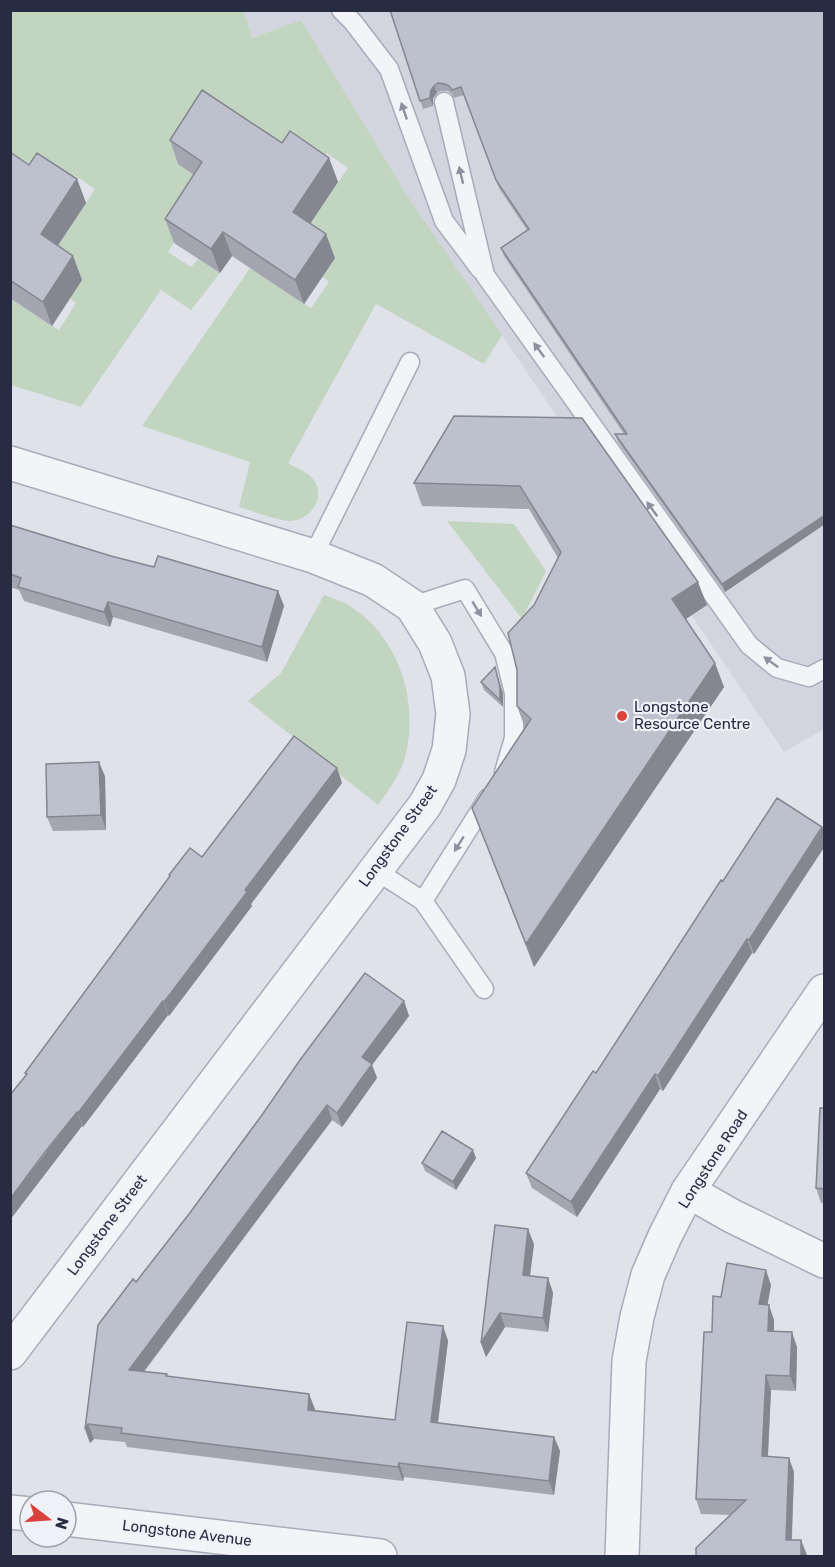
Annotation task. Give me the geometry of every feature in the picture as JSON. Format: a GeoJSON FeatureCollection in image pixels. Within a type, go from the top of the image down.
{"type":"FeatureCollection","features":[{"type":"Feature","properties":{"kind":"street","name":"Longstone Street"},"geometry":{"type":"LineString","coordinates":[[10,463],[313,556],[373,580],[412,606],[435,643],[448,676],[453,714],[449,750],[439,780],[425,805],[10,1353]]}},
{"type":"Feature","properties":{"kind":"street","name":"Longstone Road"},"geometry":{"type":"LineString","coordinates":[[622,1557],[629,1361],[648,1275],[688,1191],[825,991]]}},
{"type":"Feature","properties":{"kind":"street"},"geometry":{"type":"LineString","coordinates":[[688,1191],[732,1216],[825,1261]]}},
{"type":"Feature","properties":{"kind":"street","name":"Longstone Avenue"},"geometry":{"type":"LineString","coordinates":[[78,1520],[380,1557]]}},
{"type":"Feature","properties":{"kind":"lane"},"geometry":{"type":"LineString","coordinates":[[341,10],[389,69],[444,221],[749,645],[777,668],[809,676],[825,669]]}},
{"type":"Feature","properties":{"kind":"lane"},"geometry":{"type":"LineString","coordinates":[[444,102],[485,275]]}},
{"type":"Feature","properties":{"kind":"lane"},"geometry":{"type":"LineString","coordinates":[[313,556],[411,362]]}},
{"type":"Feature","properties":{"kind":"lane"},"geometry":{"type":"LineString","coordinates":[[412,606],[465,588],[504,653],[513,693],[514,738],[503,775],[423,901]]}},
{"type":"Feature","properties":{"kind":"lane"},"geometry":{"type":"LineString","coordinates":[[375,870],[423,901],[484,989]]}},
{"type":"Feature","properties":{"kind":"shaded area"},"geometry":{"type":"Polygon","coordinates":[[[244,11],[824,11],[824,729],[784,752],[407,195],[301,20],[252,38],[244,11]]]}},
{"type":"Feature","properties":{"kind":"green space"},"geometry":{"type":"Polygon","coordinates":[[[11,11],[244,11],[252,38],[301,20],[407,195],[502,335],[484,364],[376,304],[288,463],[304,471],[317,485],[318,500],[315,506],[304,517],[297,520],[277,519],[239,507],[250,462],[142,426],[250,268],[311,308],[329,282],[322,276],[335,258],[302,236],[348,168],[327,153],[317,167],[211,186],[168,252],[191,267],[198,259],[220,273],[191,310],[161,290],[81,407],[11,385],[10,298],[59,330],[76,303],[70,298],[49,258],[95,189],[74,175],[64,189],[11,170],[11,11]]]}},
{"type":"Feature","properties":{"kind":"green space"},"geometry":{"type":"Polygon","coordinates":[[[447,521],[514,524],[546,571],[522,619],[447,521]]]}},
{"type":"Feature","properties":{"kind":"green space"},"geometry":{"type":"Polygon","coordinates":[[[324,595],[345,603],[379,632],[391,650],[407,691],[409,735],[405,757],[397,776],[378,805],[248,701],[281,673],[324,595]]]}},
{"type":"Feature","properties":{"kind":"building"},"geometry":{"type":"Polygon","coordinates":[[[390,10],[825,10],[825,515],[722,584],[615,434],[627,434],[501,248],[529,229],[496,180],[461,87],[452,90],[445,84],[438,83],[431,90],[430,98],[420,101],[390,10]]]}},
{"type":"Feature","properties":{"kind":"building"},"geometry":{"type":"Polygon","coordinates":[[[202,90],[282,143],[290,131],[329,158],[293,212],[326,234],[295,280],[223,232],[211,249],[165,219],[202,162],[170,140],[202,90]]]}},
{"type":"Feature","properties":{"kind":"building"},"geometry":{"type":"Polygon","coordinates":[[[10,152],[29,165],[37,153],[77,179],[41,234],[73,256],[43,302],[10,280],[10,152]]]}},
{"type":"Feature","properties":{"kind":"building","name":"Longstone Resource Centre"},"geometry":{"type":"Polygon","coordinates":[[[454,416],[582,418],[698,582],[672,599],[715,663],[526,944],[472,808],[531,719],[517,706],[517,670],[508,633],[534,605],[561,552],[520,486],[414,483],[454,416]]]}},
{"type":"Feature","properties":{"kind":"building"},"geometry":{"type":"Polygon","coordinates":[[[10,525],[154,567],[158,556],[278,591],[262,647],[108,602],[104,612],[18,587],[21,578],[10,574],[10,525]]]}},
{"type":"Feature","properties":{"kind":"building"},"geometry":{"type":"Polygon","coordinates":[[[495,667],[500,687],[500,700],[481,682],[495,667]]]}},
{"type":"Feature","properties":{"kind":"building"},"geometry":{"type":"Polygon","coordinates":[[[294,736],[337,768],[164,1002],[10,1199],[10,1095],[190,848],[202,857],[294,736]]]}},
{"type":"Feature","properties":{"kind":"building"},"geometry":{"type":"Polygon","coordinates":[[[99,762],[101,815],[47,817],[46,764],[99,762]]]}},
{"type":"Feature","properties":{"kind":"building"},"geometry":{"type":"Polygon","coordinates":[[[777,798],[822,827],[658,1076],[655,1074],[571,1202],[526,1173],[593,1071],[596,1073],[777,798]]]}},
{"type":"Feature","properties":{"kind":"building"},"geometry":{"type":"Polygon","coordinates":[[[365,973],[404,1001],[362,1057],[372,1064],[337,1113],[327,1105],[129,1370],[309,1394],[308,1410],[395,1420],[407,1322],[443,1326],[431,1422],[554,1437],[549,1481],[399,1463],[398,1467],[121,1433],[122,1428],[88,1424],[85,1429],[98,1325],[133,1279],[136,1282],[189,1214],[365,973]]]}},
{"type":"Feature","properties":{"kind":"building"},"geometry":{"type":"Polygon","coordinates":[[[820,1108],[825,1108],[825,1189],[816,1188],[820,1108]]]}},
{"type":"Feature","properties":{"kind":"building"},"geometry":{"type":"Polygon","coordinates":[[[442,1131],[473,1150],[453,1182],[422,1163],[442,1131]]]}},
{"type":"Feature","properties":{"kind":"building"},"geometry":{"type":"Polygon","coordinates":[[[495,1225],[528,1229],[523,1275],[548,1278],[543,1318],[500,1313],[481,1343],[495,1225]]]}},
{"type":"Feature","properties":{"kind":"building"},"geometry":{"type":"Polygon","coordinates":[[[727,1263],[766,1270],[759,1304],[769,1305],[768,1331],[792,1332],[790,1376],[766,1375],[762,1456],[789,1458],[786,1540],[801,1540],[801,1557],[696,1557],[696,1548],[746,1500],[696,1499],[704,1332],[712,1332],[713,1296],[721,1297],[727,1263]]]}},
{"type":"Feature","properties":{"kind":"place","name":"Longstone Resource Centre"},"geometry":{"type":"Point","coordinates":[622,716]}}]}
